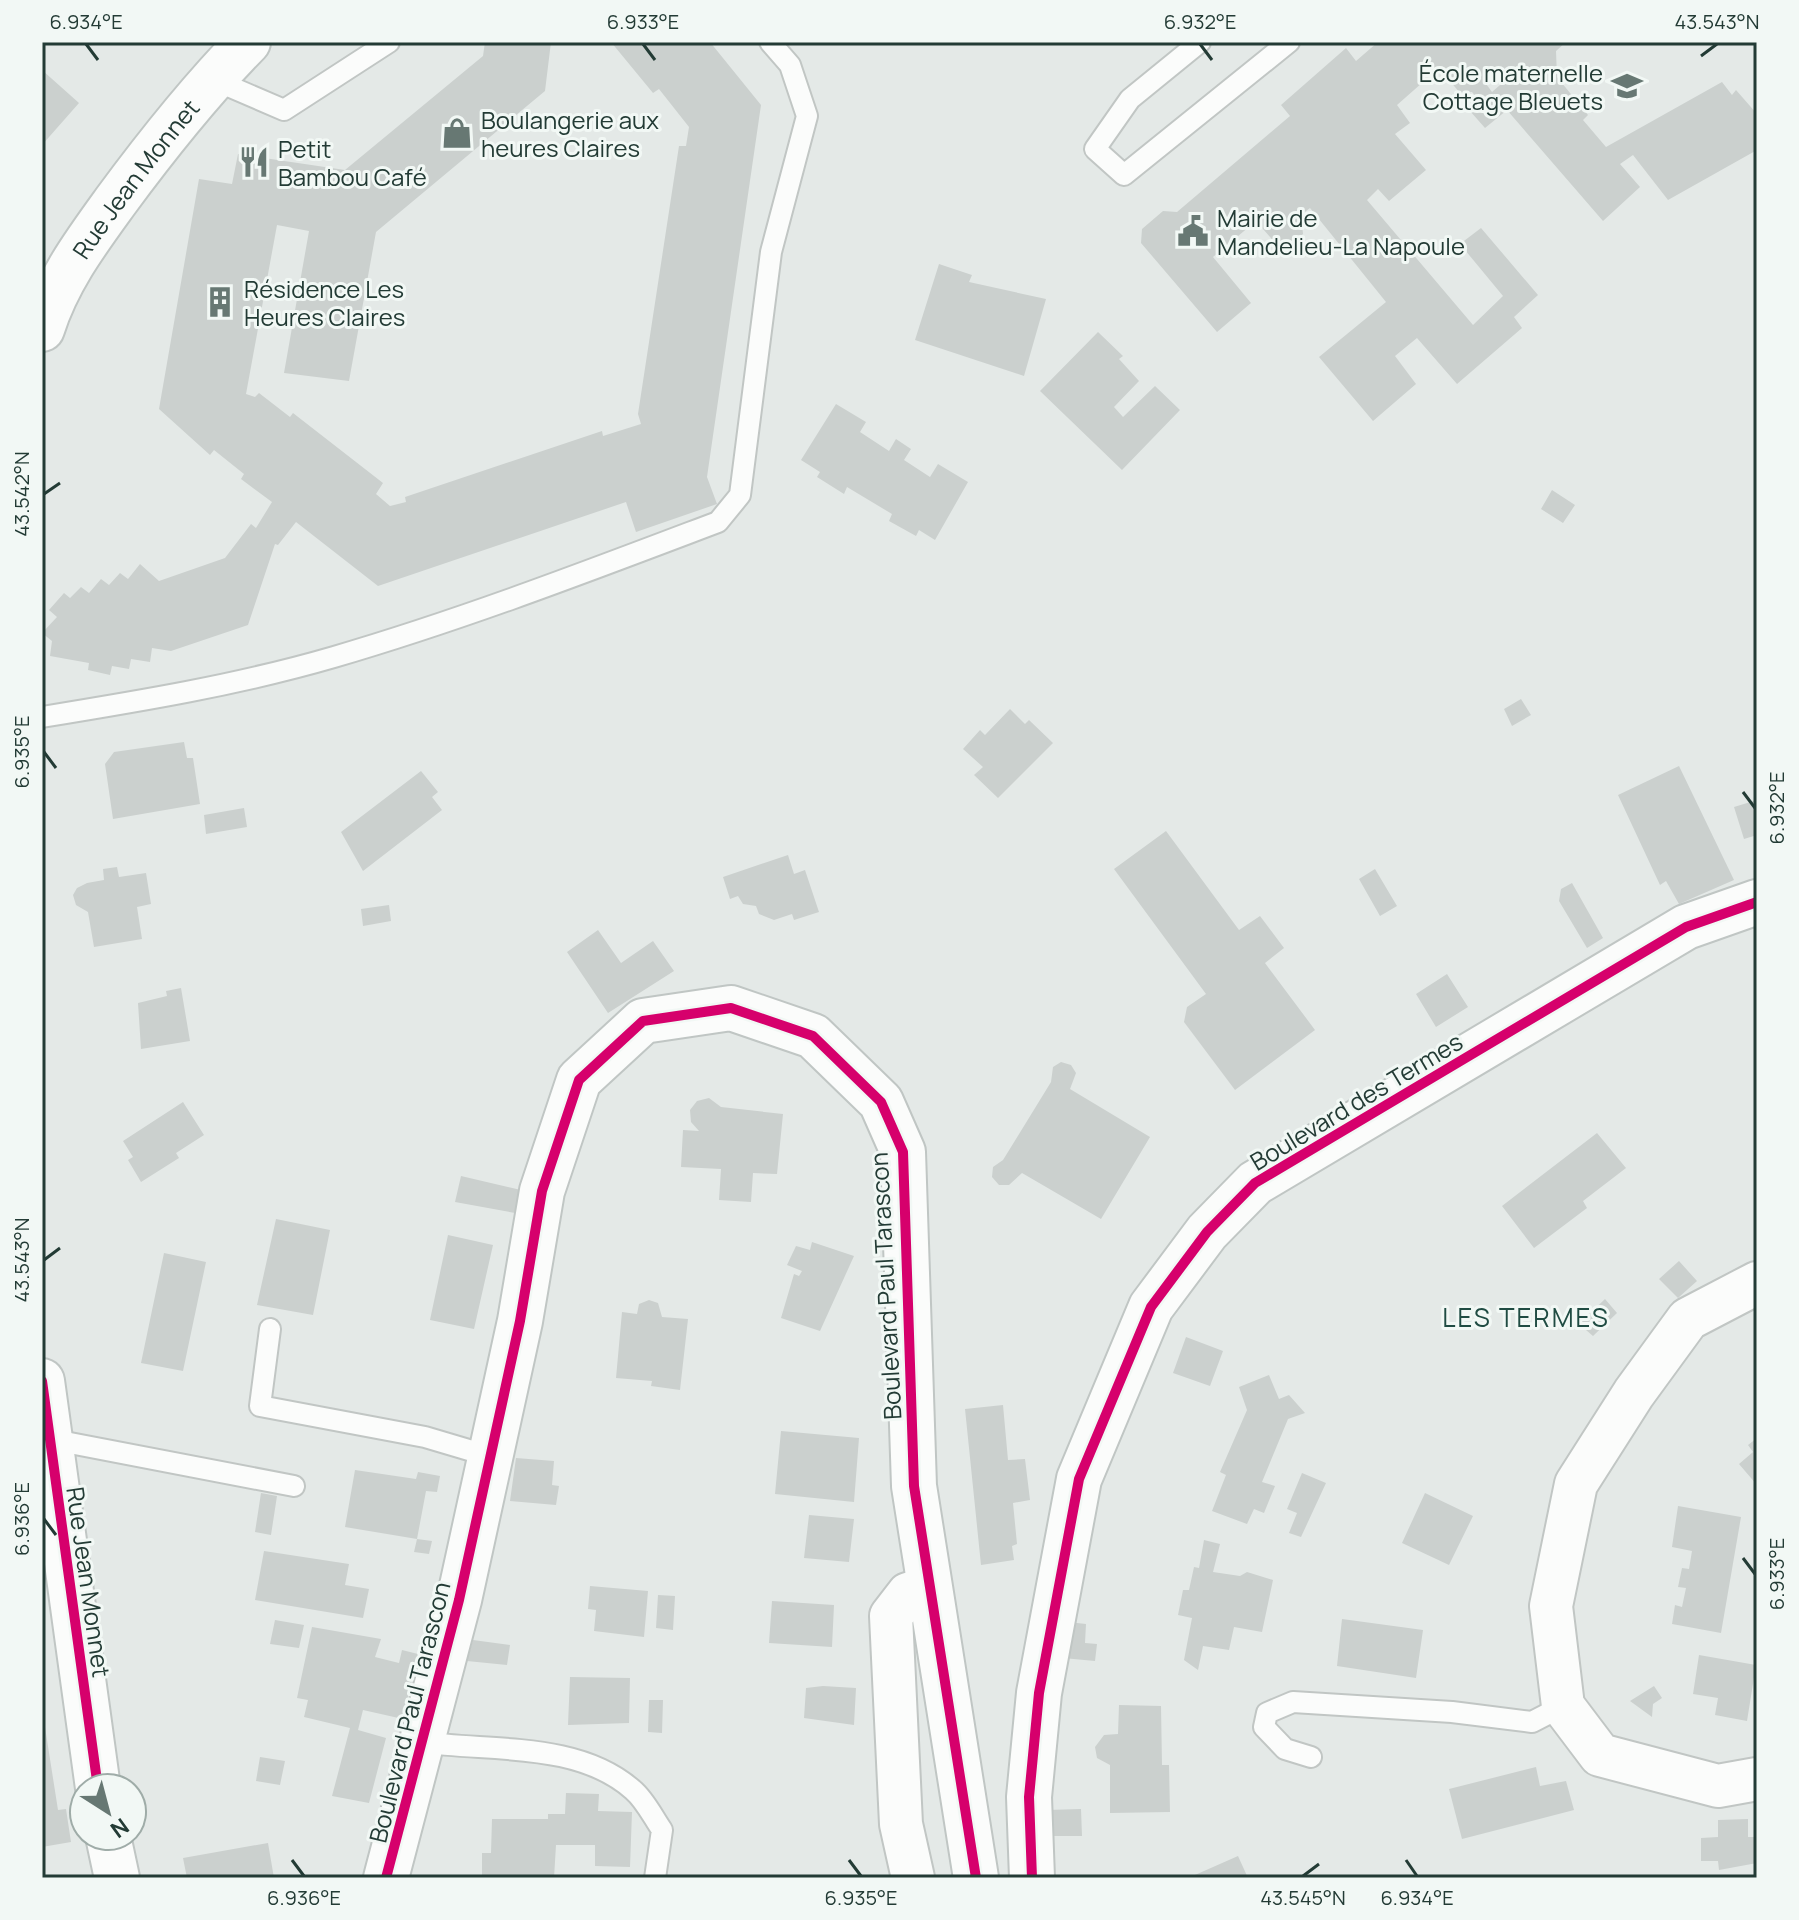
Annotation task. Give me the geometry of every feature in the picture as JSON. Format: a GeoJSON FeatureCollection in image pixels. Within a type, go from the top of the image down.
{"type":"FeatureCollection","features":[{"type":"Feature","properties":{"kind":"street","name":"Rue Jean Monnet"},"geometry":{"type":"LineString","coordinates":[[42,329],[49,306],[78,254],[165,134],[248,42]]}},
{"type":"Feature","properties":{"kind":"street","name":"Boulevard des Termes"},"geometry":{"type":"LineString","coordinates":[[1032,1878],[1029,1797],[1039,1693],[1079,1479],[1151,1307],[1207,1232],[1255,1183],[1686,927],[1757,902]]}},
{"type":"Feature","properties":{"kind":"street","name":"Boulevard Paul Tarascon"},"geometry":{"type":"LineString","coordinates":[[386,1878],[459,1600],[520,1321],[542,1191],[579,1080],[643,1021],[731,1008],[813,1036],[881,1102],[903,1152],[914,1486],[976,1878]]}},
{"type":"Feature","properties":{"kind":"street"},"geometry":{"type":"LineString","coordinates":[[1757,1283],[1688,1319],[1634,1393],[1576,1484],[1551,1606],[1563,1706],[1600,1755],[1718,1786],[1757,1779]]}},
{"type":"Feature","properties":{"kind":"street","name":"Rue Jean Monnet"},"geometry":{"type":"LineString","coordinates":[[42,1381],[96,1772]]}},
{"type":"Feature","properties":{"kind":"street"},"geometry":{"type":"LineString","coordinates":[[913,1878],[901,1824],[891,1616],[908,1594],[930,1587]]}},
{"type":"Feature","properties":{"kind":"street"},"geometry":{"type":"LineString","coordinates":[[111,1852],[117,1878]]}},
{"type":"Feature","properties":{"kind":"lane"},"geometry":{"type":"LineString","coordinates":[[212,79],[284,110],[389,42]]}},
{"type":"Feature","properties":{"kind":"lane"},"geometry":{"type":"LineString","coordinates":[[42,717],[200,691],[332,658],[485,610],[718,522],[740,495],[771,252],[807,116],[790,65],[770,42]]}},
{"type":"Feature","properties":{"kind":"lane"},"geometry":{"type":"LineString","coordinates":[[1200,42],[1130,99],[1095,149],[1124,175],[1289,42]]}},
{"type":"Feature","properties":{"kind":"lane"},"geometry":{"type":"LineString","coordinates":[[270,1329],[260,1406],[425,1437],[489,1456]]}},
{"type":"Feature","properties":{"kind":"lane"},"geometry":{"type":"LineString","coordinates":[[49,1439],[294,1486]]}},
{"type":"Feature","properties":{"kind":"lane"},"geometry":{"type":"LineString","coordinates":[[1311,1757],[1285,1749],[1264,1727],[1267,1713],[1293,1702],[1452,1712],[1532,1722],[1563,1706]]}},
{"type":"Feature","properties":{"kind":"lane"},"geometry":{"type":"LineString","coordinates":[[422,1742],[473,1749],[527,1748],[601,1769],[634,1791],[662,1830],[655,1878]]}},
{"type":"Feature","properties":{"kind":"building","name":"Résidence Les Heures Claires"},"geometry":{"type":"Polygon","coordinates":[[[485,42],[551,42],[545,91],[376,232],[349,381],[284,373],[309,231],[277,225],[246,394],[255,397],[259,393],[290,417],[293,413],[383,483],[376,494],[390,506],[406,502],[405,497],[602,431],[603,436],[641,424],[638,414],[679,146],[686,146],[689,127],[659,89],[653,93],[611,42],[710,42],[761,105],[707,477],[717,504],[636,532],[626,502],[378,586],[296,522],[278,545],[275,544],[248,625],[171,651],[152,648],[150,662],[131,659],[129,669],[112,666],[110,675],[88,670],[89,663],[50,656],[52,641],[42,633],[57,617],[49,610],[64,593],[70,598],[81,587],[89,593],[101,579],[109,585],[120,573],[128,579],[140,564],[159,581],[225,558],[251,524],[256,528],[272,502],[241,479],[244,474],[214,450],[210,455],[159,409],[199,179],[232,184],[238,154],[345,170],[483,56],[485,42]]]}},
{"type":"Feature","properties":{"kind":"building","name":"Mairie de Mandelieu-La Napoule"},"geometry":{"type":"Polygon","coordinates":[[[1378,42],[1566,42],[1556,51],[1557,77],[1588,115],[1583,120],[1606,147],[1722,82],[1732,95],[1736,90],[1757,114],[1757,150],[1668,200],[1633,155],[1620,164],[1640,187],[1603,221],[1507,110],[1485,128],[1470,111],[1481,103],[1472,92],[1460,93],[1439,68],[1397,105],[1410,123],[1395,134],[1426,170],[1389,201],[1378,189],[1367,200],[1473,325],[1503,296],[1460,244],[1481,228],[1538,295],[1514,317],[1522,328],[1457,384],[1417,338],[1395,356],[1416,384],[1373,421],[1319,357],[1386,302],[1310,208],[1301,215],[1303,234],[1288,246],[1277,245],[1256,221],[1213,257],[1251,303],[1217,332],[1141,243],[1142,229],[1163,211],[1177,212],[1290,116],[1281,105],[1346,48],[1356,61],[1378,42]],[[1487,69],[1484,81],[1492,92],[1500,85],[1487,69]]]}},
{"type":"Feature","properties":{"kind":"building"},"geometry":{"type":"Polygon","coordinates":[[[42,70],[79,103],[42,145],[42,70]]]}},
{"type":"Feature","properties":{"kind":"building"},"geometry":{"type":"Polygon","coordinates":[[[939,264],[972,275],[969,282],[1046,299],[1024,376],[915,340],[939,264]]]}},
{"type":"Feature","properties":{"kind":"building"},"geometry":{"type":"Polygon","coordinates":[[[1098,332],[1123,356],[1119,359],[1139,381],[1114,407],[1123,417],[1155,386],[1180,410],[1122,470],[1040,391],[1098,332]]]}},
{"type":"Feature","properties":{"kind":"building"},"geometry":{"type":"Polygon","coordinates":[[[836,404],[866,422],[860,432],[889,451],[896,439],[911,449],[904,460],[930,477],[938,464],[968,482],[935,540],[919,530],[916,536],[889,521],[892,514],[847,487],[844,494],[817,477],[820,472],[801,460],[836,404]]]}},
{"type":"Feature","properties":{"kind":"building"},"geometry":{"type":"Polygon","coordinates":[[[1552,490],[1575,505],[1563,523],[1541,509],[1552,490]]]}},
{"type":"Feature","properties":{"kind":"building"},"geometry":{"type":"Polygon","coordinates":[[[1521,699],[1531,715],[1512,726],[1504,709],[1521,699]]]}},
{"type":"Feature","properties":{"kind":"building"},"geometry":{"type":"Polygon","coordinates":[[[1010,709],[1025,724],[1029,720],[1053,743],[998,798],[974,775],[983,767],[963,749],[980,730],[985,735],[1010,709]]]}},
{"type":"Feature","properties":{"kind":"building"},"geometry":{"type":"Polygon","coordinates":[[[184,742],[187,758],[193,758],[200,804],[113,819],[105,764],[114,752],[184,742]]]}},
{"type":"Feature","properties":{"kind":"building"},"geometry":{"type":"Polygon","coordinates":[[[1679,766],[1734,880],[1679,904],[1666,881],[1660,885],[1618,795],[1679,766]]]}},
{"type":"Feature","properties":{"kind":"building"},"geometry":{"type":"Polygon","coordinates":[[[421,771],[438,792],[432,797],[442,810],[363,871],[341,832],[421,771]]]}},
{"type":"Feature","properties":{"kind":"building"},"geometry":{"type":"Polygon","coordinates":[[[1757,800],[1757,835],[1744,839],[1734,807],[1757,800]]]}},
{"type":"Feature","properties":{"kind":"building"},"geometry":{"type":"Polygon","coordinates":[[[244,808],[247,827],[206,834],[204,815],[244,808]]]}},
{"type":"Feature","properties":{"kind":"building"},"geometry":{"type":"Polygon","coordinates":[[[1166,831],[1239,930],[1260,916],[1284,948],[1265,963],[1315,1030],[1235,1090],[1184,1022],[1187,1007],[1206,994],[1114,869],[1166,831]]]}},
{"type":"Feature","properties":{"kind":"building"},"geometry":{"type":"Polygon","coordinates":[[[788,855],[794,874],[805,870],[819,912],[794,920],[792,914],[774,920],[759,914],[756,906],[743,904],[738,896],[730,899],[723,877],[788,855]]]}},
{"type":"Feature","properties":{"kind":"building"},"geometry":{"type":"Polygon","coordinates":[[[117,867],[119,877],[146,873],[151,904],[137,907],[142,939],[94,947],[88,912],[76,905],[73,895],[77,888],[87,883],[104,880],[103,869],[117,867]]]}},
{"type":"Feature","properties":{"kind":"building"},"geometry":{"type":"Polygon","coordinates":[[[1375,869],[1397,906],[1380,916],[1359,879],[1375,869]]]}},
{"type":"Feature","properties":{"kind":"building"},"geometry":{"type":"Polygon","coordinates":[[[1572,883],[1603,938],[1587,948],[1559,901],[1561,889],[1572,883]]]}},
{"type":"Feature","properties":{"kind":"building"},"geometry":{"type":"Polygon","coordinates":[[[389,905],[391,921],[363,926],[361,909],[389,905]]]}},
{"type":"Feature","properties":{"kind":"building"},"geometry":{"type":"Polygon","coordinates":[[[598,930],[621,963],[653,941],[674,971],[608,1013],[567,952],[598,930]]]}},
{"type":"Feature","properties":{"kind":"building"},"geometry":{"type":"Polygon","coordinates":[[[1447,974],[1468,1007],[1436,1027],[1416,994],[1447,974]]]}},
{"type":"Feature","properties":{"kind":"building"},"geometry":{"type":"Polygon","coordinates":[[[181,988],[190,1041],[141,1049],[138,1003],[167,996],[166,991],[181,988]]]}},
{"type":"Feature","properties":{"kind":"building"},"geometry":{"type":"Polygon","coordinates":[[[1061,1062],[1071,1065],[1076,1073],[1070,1089],[1150,1137],[1101,1219],[1022,1173],[1009,1185],[999,1185],[992,1177],[993,1167],[1003,1160],[1051,1082],[1053,1067],[1061,1062]]]}},
{"type":"Feature","properties":{"kind":"building"},"geometry":{"type":"Polygon","coordinates":[[[709,1098],[721,1107],[783,1114],[777,1174],[753,1173],[751,1202],[719,1200],[721,1169],[681,1167],[683,1130],[699,1131],[691,1122],[690,1110],[697,1101],[709,1098]]]}},
{"type":"Feature","properties":{"kind":"building"},"geometry":{"type":"Polygon","coordinates":[[[183,1102],[204,1135],[176,1153],[179,1158],[141,1182],[128,1160],[133,1157],[123,1141],[183,1102]]]}},
{"type":"Feature","properties":{"kind":"building"},"geometry":{"type":"Polygon","coordinates":[[[1597,1133],[1626,1168],[1583,1201],[1587,1208],[1534,1248],[1502,1206],[1597,1133]]]}},
{"type":"Feature","properties":{"kind":"building"},"geometry":{"type":"Polygon","coordinates":[[[461,1176],[521,1190],[515,1213],[455,1202],[461,1176]]]}},
{"type":"Feature","properties":{"kind":"building"},"geometry":{"type":"Polygon","coordinates":[[[276,1219],[330,1230],[313,1315],[257,1305],[276,1219]]]}},
{"type":"Feature","properties":{"kind":"building"},"geometry":{"type":"Polygon","coordinates":[[[448,1235],[493,1245],[474,1329],[430,1320],[448,1235]]]}},
{"type":"Feature","properties":{"kind":"building"},"geometry":{"type":"Polygon","coordinates":[[[812,1242],[854,1256],[820,1331],[781,1318],[794,1274],[799,1276],[802,1271],[787,1265],[796,1246],[810,1250],[812,1242]]]}},
{"type":"Feature","properties":{"kind":"building"},"geometry":{"type":"Polygon","coordinates":[[[164,1253],[206,1262],[183,1371],[141,1363],[164,1253]]]}},
{"type":"Feature","properties":{"kind":"building"},"geometry":{"type":"Polygon","coordinates":[[[1679,1261],[1697,1281],[1678,1298],[1659,1279],[1679,1261]]]}},
{"type":"Feature","properties":{"kind":"building"},"geometry":{"type":"Polygon","coordinates":[[[1605,1299],[1617,1313],[1593,1336],[1579,1324],[1605,1299]]]}},
{"type":"Feature","properties":{"kind":"building"},"geometry":{"type":"Polygon","coordinates":[[[649,1300],[658,1303],[662,1317],[688,1319],[680,1390],[651,1386],[652,1381],[616,1378],[622,1312],[637,1314],[639,1304],[649,1300]]]}},
{"type":"Feature","properties":{"kind":"building"},"geometry":{"type":"Polygon","coordinates":[[[1186,1337],[1223,1351],[1210,1386],[1173,1373],[1186,1337]]]}},
{"type":"Feature","properties":{"kind":"building"},"geometry":{"type":"Polygon","coordinates":[[[1269,1375],[1279,1399],[1289,1395],[1305,1413],[1288,1419],[1262,1482],[1275,1486],[1264,1513],[1254,1509],[1247,1524],[1212,1511],[1226,1475],[1220,1472],[1247,1410],[1239,1387],[1269,1375]]]}},
{"type":"Feature","properties":{"kind":"building"},"geometry":{"type":"Polygon","coordinates":[[[1003,1405],[1008,1460],[1025,1459],[1030,1500],[1013,1503],[1017,1544],[1012,1546],[1014,1560],[981,1565],[965,1409],[1003,1405]]]}},
{"type":"Feature","properties":{"kind":"building"},"geometry":{"type":"Polygon","coordinates":[[[781,1431],[859,1438],[854,1502],[775,1494],[781,1431]]]}},
{"type":"Feature","properties":{"kind":"building"},"geometry":{"type":"Polygon","coordinates":[[[1757,1438],[1757,1485],[1739,1464],[1753,1452],[1748,1445],[1757,1438]]]}},
{"type":"Feature","properties":{"kind":"building"},"geometry":{"type":"Polygon","coordinates":[[[516,1458],[554,1461],[552,1485],[559,1486],[556,1505],[510,1501],[516,1458]]]}},
{"type":"Feature","properties":{"kind":"building"},"geometry":{"type":"Polygon","coordinates":[[[355,1470],[416,1479],[418,1472],[440,1476],[437,1492],[426,1491],[417,1539],[345,1527],[355,1470]]]}},
{"type":"Feature","properties":{"kind":"building"},"geometry":{"type":"Polygon","coordinates":[[[1302,1473],[1326,1483],[1301,1537],[1289,1533],[1297,1513],[1287,1509],[1302,1473]]]}},
{"type":"Feature","properties":{"kind":"building"},"geometry":{"type":"Polygon","coordinates":[[[261,1493],[277,1496],[271,1535],[255,1532],[261,1493]]]}},
{"type":"Feature","properties":{"kind":"building"},"geometry":{"type":"Polygon","coordinates":[[[1425,1493],[1473,1516],[1449,1565],[1402,1543],[1425,1493]]]}},
{"type":"Feature","properties":{"kind":"building"},"geometry":{"type":"Polygon","coordinates":[[[1678,1506],[1741,1517],[1721,1633],[1672,1624],[1675,1605],[1682,1607],[1686,1588],[1678,1587],[1682,1568],[1689,1569],[1692,1551],[1672,1547],[1678,1506]]]}},
{"type":"Feature","properties":{"kind":"building"},"geometry":{"type":"Polygon","coordinates":[[[809,1515],[854,1519],[849,1562],[804,1558],[809,1515]]]}},
{"type":"Feature","properties":{"kind":"building"},"geometry":{"type":"Polygon","coordinates":[[[417,1539],[432,1541],[429,1554],[414,1552],[417,1539]]]}},
{"type":"Feature","properties":{"kind":"building"},"geometry":{"type":"Polygon","coordinates":[[[1204,1540],[1220,1544],[1213,1572],[1240,1576],[1247,1572],[1273,1580],[1262,1632],[1234,1627],[1229,1650],[1203,1646],[1198,1670],[1184,1660],[1192,1618],[1178,1615],[1183,1590],[1189,1590],[1194,1567],[1199,1568],[1204,1540]]]}},
{"type":"Feature","properties":{"kind":"building"},"geometry":{"type":"Polygon","coordinates":[[[264,1551],[349,1564],[345,1585],[369,1589],[363,1618],[255,1600],[264,1551]]]}},
{"type":"Feature","properties":{"kind":"building"},"geometry":{"type":"Polygon","coordinates":[[[590,1586],[648,1591],[644,1637],[594,1631],[596,1610],[588,1609],[590,1586]]]}},
{"type":"Feature","properties":{"kind":"building"},"geometry":{"type":"Polygon","coordinates":[[[658,1595],[675,1596],[673,1630],[656,1628],[658,1595]]]}},
{"type":"Feature","properties":{"kind":"building"},"geometry":{"type":"Polygon","coordinates":[[[772,1601],[834,1605],[832,1647],[769,1643],[772,1601]]]}},
{"type":"Feature","properties":{"kind":"building"},"geometry":{"type":"Polygon","coordinates":[[[1342,1619],[1423,1630],[1416,1678],[1337,1666],[1342,1619]]]}},
{"type":"Feature","properties":{"kind":"building"},"geometry":{"type":"Polygon","coordinates":[[[275,1620],[304,1625],[299,1648],[270,1644],[275,1620]]]}},
{"type":"Feature","properties":{"kind":"building"},"geometry":{"type":"Polygon","coordinates":[[[1068,1622],[1086,1624],[1085,1643],[1097,1644],[1095,1661],[1063,1658],[1068,1622]]]}},
{"type":"Feature","properties":{"kind":"building"},"geometry":{"type":"Polygon","coordinates":[[[312,1627],[381,1639],[375,1657],[399,1663],[402,1650],[418,1654],[403,1719],[363,1710],[358,1730],[386,1738],[369,1803],[332,1796],[350,1728],[304,1717],[308,1700],[297,1698],[312,1627]]]}},
{"type":"Feature","properties":{"kind":"building"},"geometry":{"type":"Polygon","coordinates":[[[473,1640],[510,1645],[507,1665],[467,1661],[473,1640]]]}},
{"type":"Feature","properties":{"kind":"building"},"geometry":{"type":"Polygon","coordinates":[[[1699,1655],[1756,1665],[1747,1721],[1715,1715],[1718,1698],[1693,1694],[1699,1655]]]}},
{"type":"Feature","properties":{"kind":"building"},"geometry":{"type":"Polygon","coordinates":[[[570,1677],[630,1678],[629,1723],[568,1725],[570,1677]]]}},
{"type":"Feature","properties":{"kind":"building"},"geometry":{"type":"Polygon","coordinates":[[[1654,1686],[1662,1698],[1653,1704],[1652,1717],[1630,1701],[1654,1686]]]}},
{"type":"Feature","properties":{"kind":"building"},"geometry":{"type":"Polygon","coordinates":[[[806,1688],[856,1688],[854,1725],[804,1718],[806,1688]]]}},
{"type":"Feature","properties":{"kind":"building"},"geometry":{"type":"Polygon","coordinates":[[[649,1700],[663,1700],[662,1733],[648,1732],[649,1700]]]}},
{"type":"Feature","properties":{"kind":"building"},"geometry":{"type":"Polygon","coordinates":[[[1119,1705],[1161,1706],[1162,1765],[1169,1765],[1170,1812],[1110,1813],[1110,1765],[1097,1758],[1095,1747],[1104,1735],[1118,1734],[1119,1705]]]}},
{"type":"Feature","properties":{"kind":"building"},"geometry":{"type":"Polygon","coordinates":[[[42,1708],[58,1810],[66,1809],[68,1843],[42,1847],[42,1708]]]}},
{"type":"Feature","properties":{"kind":"building"},"geometry":{"type":"Polygon","coordinates":[[[260,1757],[285,1761],[280,1785],[256,1781],[260,1757]]]}},
{"type":"Feature","properties":{"kind":"building"},"geometry":{"type":"Polygon","coordinates":[[[1536,1767],[1540,1786],[1566,1781],[1574,1810],[1462,1839],[1449,1789],[1536,1767]]]}},
{"type":"Feature","properties":{"kind":"building"},"geometry":{"type":"Polygon","coordinates":[[[566,1793],[599,1794],[598,1811],[632,1812],[630,1867],[595,1866],[595,1845],[556,1845],[554,1878],[482,1878],[482,1853],[491,1853],[492,1819],[548,1819],[548,1814],[565,1814],[566,1793]]]}},
{"type":"Feature","properties":{"kind":"building"},"geometry":{"type":"Polygon","coordinates":[[[1081,1809],[1082,1836],[1048,1836],[1047,1810],[1081,1809]]]}},
{"type":"Feature","properties":{"kind":"building"},"geometry":{"type":"Polygon","coordinates":[[[1748,1819],[1748,1837],[1757,1837],[1757,1863],[1719,1870],[1718,1861],[1701,1861],[1701,1838],[1718,1837],[1718,1820],[1748,1819]]]}},
{"type":"Feature","properties":{"kind":"building"},"geometry":{"type":"Polygon","coordinates":[[[268,1843],[274,1878],[187,1878],[183,1858],[268,1843]]]}},
{"type":"Feature","properties":{"kind":"building"},"geometry":{"type":"Polygon","coordinates":[[[1238,1856],[1248,1878],[1188,1878],[1204,1871],[1238,1856]]]}},
{"type":"Feature","properties":{"kind":"cycle path"},"geometry":{"type":"LineString","coordinates":[[1032,1878],[1029,1797],[1039,1693],[1079,1479],[1151,1307],[1207,1232],[1255,1183],[1686,927],[1757,902]]}},
{"type":"Feature","properties":{"kind":"cycle path"},"geometry":{"type":"LineString","coordinates":[[386,1878],[459,1600],[520,1321],[542,1191],[579,1080],[643,1021],[731,1008],[813,1036],[881,1102],[903,1152],[914,1486],[976,1878]]}},
{"type":"Feature","properties":{"kind":"cycle path"},"geometry":{"type":"LineString","coordinates":[[42,1381],[96,1772]]}},
{"type":"Feature","properties":{"kind":"place","name":"École maternelle Cottage Bleuets"},"geometry":{"type":"Point","coordinates":[1627,86]}},
{"type":"Feature","properties":{"kind":"place","name":"Boulangerie aux heures Claires"},"geometry":{"type":"Point","coordinates":[457,133]}},
{"type":"Feature","properties":{"kind":"place","name":"Petit Bambou Café"},"geometry":{"type":"Point","coordinates":[254,162]}},
{"type":"Feature","properties":{"kind":"place","name":"Mairie de Mandelieu-La Napoule"},"geometry":{"type":"Point","coordinates":[1193,231]}},
{"type":"Feature","properties":{"kind":"place","name":"Résidence Les Heures Claires"},"geometry":{"type":"Point","coordinates":[220,302]}},
{"type":"Feature","properties":{"kind":"district","name":"LES TERMES"},"geometry":{"type":"Point","coordinates":[1526,1317]}}]}
